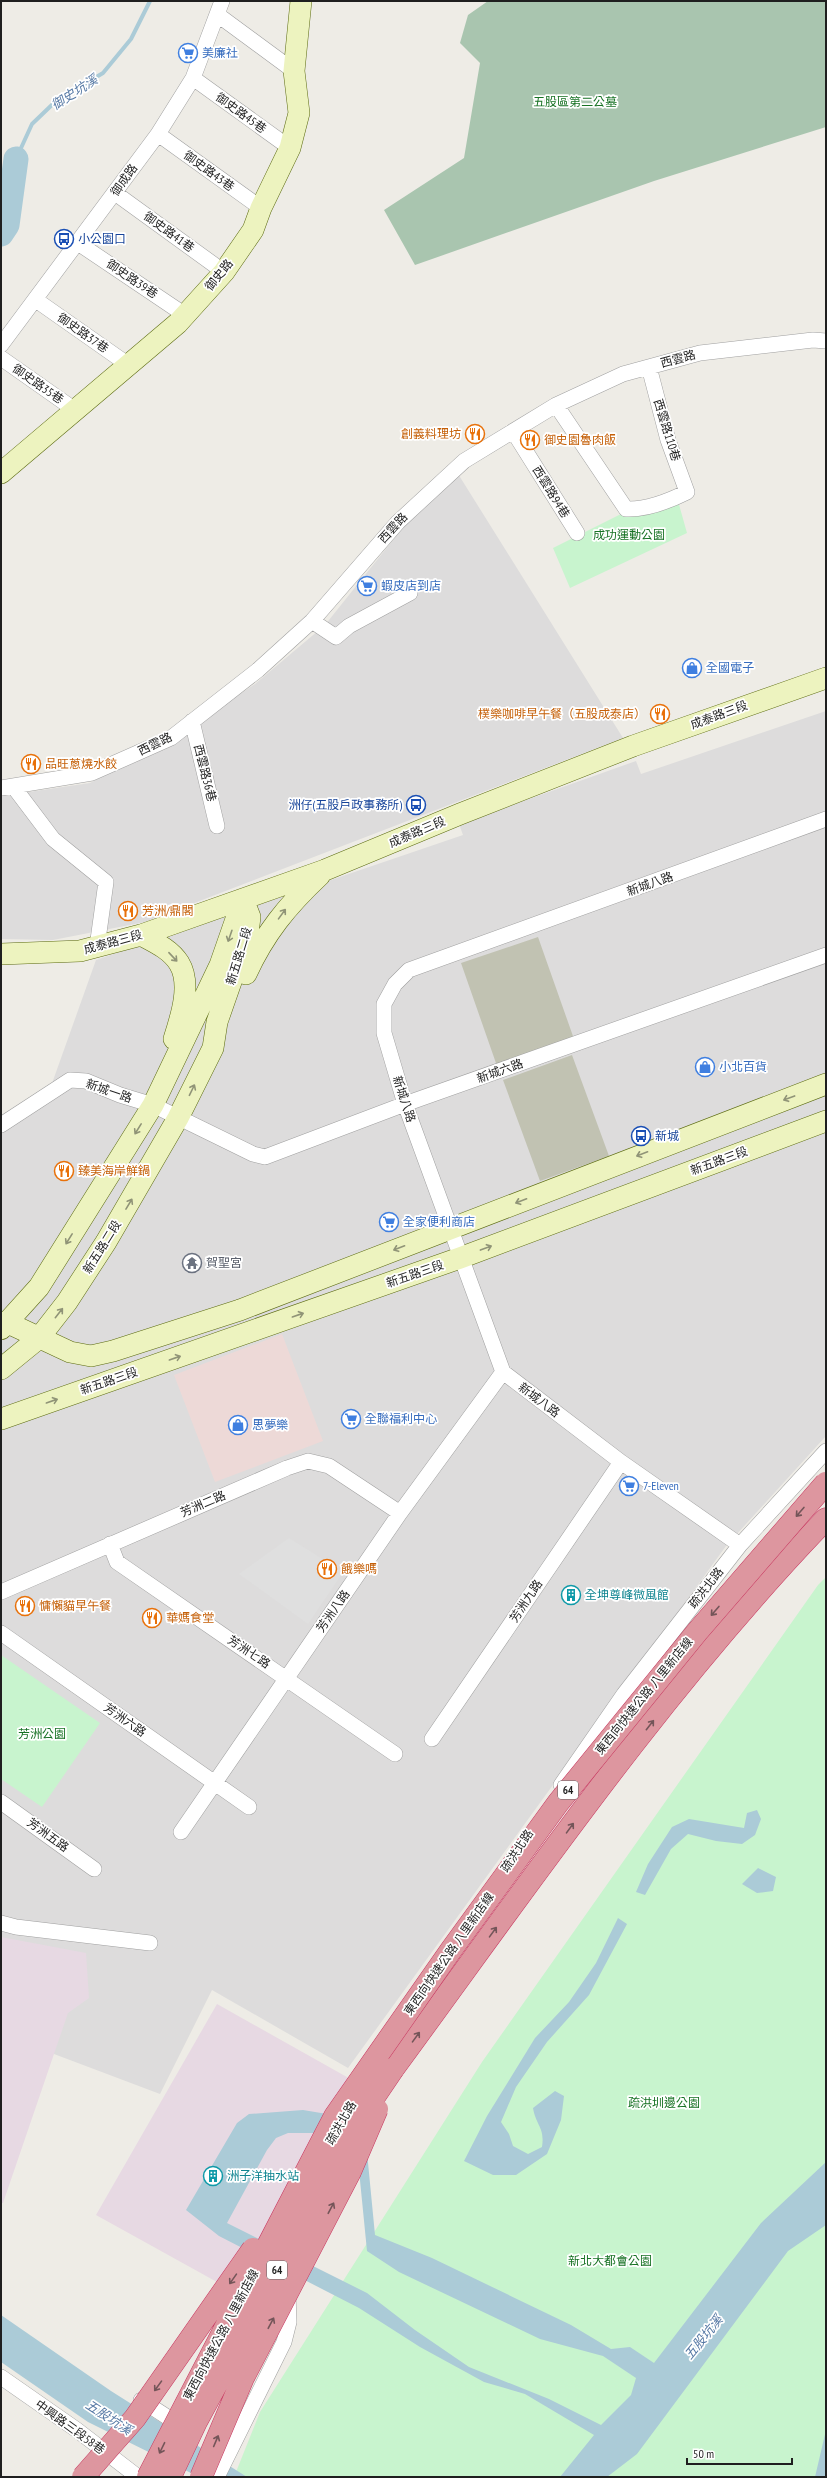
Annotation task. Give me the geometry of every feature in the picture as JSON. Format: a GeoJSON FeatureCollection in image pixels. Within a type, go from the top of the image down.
{"type":"FeatureCollection","features":[{"type":"Feature","properties":{"kind":"highway","name":"東西向快速公路 八里新店線"},"geometry":{"type":"LineString","coordinates":[[148,2477],[335,2116],[451,1950],[558,1803],[697,1632],[826,1483]]}},
{"type":"Feature","properties":{"kind":"highway","name":"東西向快速公路 八里新店線"},"geometry":{"type":"LineString","coordinates":[[170,2477],[196,2422],[267,2291],[332,2159],[393,2068],[592,1798],[716,1640],[788,1559],[826,1519]]}},
{"type":"Feature","properties":{"kind":"highway"},"geometry":{"type":"LineString","coordinates":[[201,2477],[242,2378],[350,2172],[393,2068]]}},
{"type":"Feature","properties":{"kind":"highway"},"geometry":{"type":"LineString","coordinates":[[83,2477],[135,2418],[180,2356],[247,2258],[335,2116]]}},
{"type":"Feature","properties":{"kind":"street","name":"御成路"},"geometry":{"type":"LineString","coordinates":[[1,345],[36,300],[158,134],[193,78],[222,1]]}},
{"type":"Feature","properties":{"kind":"street","name":"御史路"},"geometry":{"type":"LineString","coordinates":[[1,473],[75,410],[130,366],[185,315],[224,272],[253,230],[261,208],[290,148],[298,113],[294,71],[301,1]]}},
{"type":"Feature","properties":{"kind":"street"},"geometry":{"type":"LineString","coordinates":[[218,15],[294,71]]}},
{"type":"Feature","properties":{"kind":"street","name":"御史路45巷"},"geometry":{"type":"LineString","coordinates":[[193,78],[290,148]]}},
{"type":"Feature","properties":{"kind":"street","name":"御史路43巷"},"geometry":{"type":"LineString","coordinates":[[158,134],[261,208]]}},
{"type":"Feature","properties":{"kind":"street","name":"御史路41巷"},"geometry":{"type":"LineString","coordinates":[[114,193],[224,272]]}},
{"type":"Feature","properties":{"kind":"street","name":"御史路39巷"},"geometry":{"type":"LineString","coordinates":[[78,243],[185,315]]}},
{"type":"Feature","properties":{"kind":"street","name":"御史路37巷"},"geometry":{"type":"LineString","coordinates":[[36,300],[130,366]]}},
{"type":"Feature","properties":{"kind":"street","name":"西雲路"},"geometry":{"type":"LineString","coordinates":[[7,787],[92,772],[171,738],[258,670],[312,621],[398,522],[464,461],[556,405],[623,374],[700,353],[813,340],[826,341]]}},
{"type":"Feature","properties":{"kind":"street","name":"御史路35巷"},"geometry":{"type":"LineString","coordinates":[[1,358],[75,410]]}},
{"type":"Feature","properties":{"kind":"street","name":"西雲路110巷"},"geometry":{"type":"LineString","coordinates":[[556,405],[626,508],[635,509],[671,500],[688,492],[668,440],[649,367]]}},
{"type":"Feature","properties":{"kind":"street","name":"西雲路94巷"},"geometry":{"type":"LineString","coordinates":[[513,431],[576,532]]}},
{"type":"Feature","properties":{"kind":"street"},"geometry":{"type":"LineString","coordinates":[[312,621],[336,637],[349,626],[410,593]]}},
{"type":"Feature","properties":{"kind":"street","name":"成泰路三段"},"geometry":{"type":"LineString","coordinates":[[1,954],[80,951],[141,935],[325,870],[460,814],[626,749],[826,678]]}},
{"type":"Feature","properties":{"kind":"street","name":"西雲路36巷"},"geometry":{"type":"LineString","coordinates":[[192,721],[217,826]]}},
{"type":"Feature","properties":{"kind":"street"},"geometry":{"type":"LineString","coordinates":[[7,787],[53,839],[106,882],[97,947]]}},
{"type":"Feature","properties":{"kind":"street","name":"新城八路"},"geometry":{"type":"LineString","coordinates":[[740,1545],[621,1462],[503,1372],[460,1258],[451,1228],[405,1104],[384,1033],[384,1004],[396,984],[409,970],[826,819]]}},
{"type":"Feature","properties":{"kind":"street"},"geometry":{"type":"LineString","coordinates":[[213,1048],[255,954],[267,934],[287,906],[325,870]]}},
{"type":"Feature","properties":{"kind":"street","name":"新五路二段"},"geometry":{"type":"LineString","coordinates":[[1,1369],[39,1338],[67,1302],[106,1242],[178,1118],[213,1048],[216,1022],[248,932],[250,917],[243,899]]}},
{"type":"Feature","properties":{"kind":"street","name":"新五路二段"},"geometry":{"type":"LineString","coordinates":[[5,1326],[39,1287],[153,1105],[220,965],[243,899]]}},
{"type":"Feature","properties":{"kind":"street"},"geometry":{"type":"LineString","coordinates":[[141,935],[167,950],[179,963],[184,980],[184,999],[178,1024],[153,1105]]}},
{"type":"Feature","properties":{"kind":"street","name":"新城六路"},"geometry":{"type":"LineString","coordinates":[[178,1118],[253,1154],[265,1157],[405,1104],[826,956]]}},
{"type":"Feature","properties":{"kind":"street","name":"新城一路"},"geometry":{"type":"LineString","coordinates":[[1,1125],[70,1080],[86,1081],[120,1095],[153,1105],[178,1118]]}},
{"type":"Feature","properties":{"kind":"street"},"geometry":{"type":"LineString","coordinates":[[5,1326],[39,1338],[70,1352],[91,1356],[113,1351],[240,1310],[826,1084]]}},
{"type":"Feature","properties":{"kind":"street","name":"新五路三段"},"geometry":{"type":"LineString","coordinates":[[1,1419],[460,1258],[826,1121]]}},
{"type":"Feature","properties":{"kind":"street","name":"芳洲八路"},"geometry":{"type":"LineString","coordinates":[[181,1832],[400,1514],[503,1372]]}},
{"type":"Feature","properties":{"kind":"street","name":"疏洪北路"},"geometry":{"type":"LineString","coordinates":[[142,2400],[181,2426],[230,2337],[254,2283],[371,2071],[580,1756],[665,1640],[740,1545],[826,1451]]}},
{"type":"Feature","properties":{"kind":"street","name":"芳洲二路"},"geometry":{"type":"LineString","coordinates":[[1,1592],[287,1468],[308,1461],[330,1466],[400,1514]]}},
{"type":"Feature","properties":{"kind":"street","name":"芳洲九路"},"geometry":{"type":"LineString","coordinates":[[432,1739],[621,1462]]}},
{"type":"Feature","properties":{"kind":"street","name":"芳洲七路"},"geometry":{"type":"LineString","coordinates":[[110,1544],[117,1562],[395,1754]]}},
{"type":"Feature","properties":{"kind":"street","name":"芳洲六路"},"geometry":{"type":"LineString","coordinates":[[1,1633],[214,1784],[249,1807]]}},
{"type":"Feature","properties":{"kind":"street","name":"芳洲五路"},"geometry":{"type":"LineString","coordinates":[[1,1802],[94,1869]]}},
{"type":"Feature","properties":{"kind":"street"},"geometry":{"type":"LineString","coordinates":[[1,1923],[16,1927],[150,1943]]}},
{"type":"Feature","properties":{"kind":"street"},"geometry":{"type":"LineString","coordinates":[[217,2477],[276,2361],[289,2322],[289,2301],[283,2230]]}},
{"type":"Feature","properties":{"kind":"street"},"geometry":{"type":"LineString","coordinates":[[254,2283],[289,2301]]}},
{"type":"Feature","properties":{"kind":"street"},"geometry":{"type":"LineString","coordinates":[[230,2337],[276,2361]]}},
{"type":"Feature","properties":{"kind":"street","name":"中興路三段58巷"},"geometry":{"type":"LineString","coordinates":[[1,2377],[77,2430],[138,2477]]}},
{"type":"Feature","properties":{"kind":"shaded area"},"geometry":{"type":"Polygon","coordinates":[[[455,469],[623,738],[145,922],[53,940],[1,939],[1,796],[90,783],[174,738],[255,684],[325,625],[401,530],[455,469]]]}},
{"type":"Feature","properties":{"kind":"shaded area"},"geometry":{"type":"Polygon","coordinates":[[[826,711],[826,1436],[726,1546],[348,2068],[212,1990],[160,2094],[1,2034],[1,1122],[50,1089],[96,960],[463,835],[459,824],[636,761],[641,774],[826,711]]]}},
{"type":"Feature","properties":{"kind":"shaded area"},"geometry":{"type":"Polygon","coordinates":[[[538,937],[574,1039],[497,1066],[461,963],[538,937]]]}},
{"type":"Feature","properties":{"kind":"shaded area"},"geometry":{"type":"Polygon","coordinates":[[[572,1055],[609,1156],[540,1181],[503,1080],[572,1055]]]}},
{"type":"Feature","properties":{"kind":"shaded area"},"geometry":{"type":"Polygon","coordinates":[[[282,1334],[323,1441],[215,1482],[174,1375],[282,1334]]]}},
{"type":"Feature","properties":{"kind":"shaded area"},"geometry":{"type":"Polygon","coordinates":[[[289,1538],[343,1572],[308,1624],[239,1574],[289,1538]]]}},
{"type":"Feature","properties":{"kind":"shaded area"},"geometry":{"type":"Polygon","coordinates":[[[1,1937],[86,1953],[89,1998],[68,2013],[3,2203],[1,2203],[1,1937]]]}},
{"type":"Feature","properties":{"kind":"shaded area","name":"洲子洋抽水站"},"geometry":{"type":"Polygon","coordinates":[[[217,2004],[354,2081],[235,2292],[96,2215],[217,2004]]]}},
{"type":"Feature","properties":{"kind":"green space","name":"五股區第二公墓"},"geometry":{"type":"Polygon","coordinates":[[[488,1],[826,1],[826,127],[654,181],[415,265],[384,210],[464,158],[480,63],[460,43],[468,15],[488,1]]]}},
{"type":"Feature","properties":{"kind":"green space","name":"成功運動公園"},"geometry":{"type":"Polygon","coordinates":[[[678,501],[687,533],[570,588],[553,548],[625,512],[678,501]]]}},
{"type":"Feature","properties":{"kind":"green space","name":"新北大都會公園"},"geometry":{"type":"Polygon","coordinates":[[[826,1577],[826,2477],[234,2477],[260,2412],[482,2062],[818,1585],[826,1577]]]}},
{"type":"Feature","properties":{"kind":"green space","name":"芳洲公園"},"geometry":{"type":"Polygon","coordinates":[[[1,1655],[100,1723],[42,1807],[1,1779],[1,1655]]]}},
{"type":"Feature","properties":{"kind":"water"},"geometry":{"type":"Polygon","coordinates":[[[757,1810],[761,1819],[755,1835],[742,1844],[716,1841],[688,1834],[671,1849],[645,1895],[636,1892],[648,1864],[672,1827],[689,1819],[744,1828],[747,1813],[757,1810]]]}},
{"type":"Feature","properties":{"kind":"water"},"geometry":{"type":"Polygon","coordinates":[[[758,1868],[776,1877],[773,1891],[757,1893],[742,1884],[758,1868]]]}},
{"type":"Feature","properties":{"kind":"water"},"geometry":{"type":"Polygon","coordinates":[[[618,1918],[627,1924],[589,1995],[547,2042],[516,2087],[501,2122],[509,2134],[513,2146],[528,2154],[542,2147],[543,2140],[533,2108],[555,2091],[564,2096],[561,2120],[547,2154],[516,2175],[493,2175],[464,2161],[487,2116],[535,2038],[569,2002],[596,1963],[618,1918]]]}},
{"type":"Feature","properties":{"kind":"water","name":"五股坑溪"},"geometry":{"type":"Polygon","coordinates":[[[303,2110],[333,2115],[366,2142],[375,2235],[432,2258],[571,2325],[611,2349],[630,2347],[654,2363],[761,2223],[826,2162],[826,2225],[788,2251],[637,2454],[607,2477],[560,2477],[594,2435],[525,2394],[484,2382],[420,2347],[359,2308],[219,2236],[186,2210],[237,2123],[249,2114],[303,2110]],[[288,2133],[276,2138],[267,2150],[227,2223],[367,2293],[415,2330],[469,2367],[549,2399],[601,2425],[631,2395],[636,2378],[603,2356],[540,2339],[399,2272],[367,2251],[357,2150],[332,2133],[288,2133]]]}},
{"type":"Feature","properties":{"kind":"water","name":"五股坑溪"},"geometry":{"type":"Polygon","coordinates":[[[1,2315],[111,2391],[247,2477],[199,2477],[88,2422],[1,2362],[1,2315]]]}},
{"type":"Feature","properties":{"kind":"water"},"geometry":{"type":"Polygon","coordinates":[[[826,2430],[826,2477],[815,2477],[826,2430]]]}},
{"type":"Feature","properties":{"kind":"waterway","name":"御史坑溪"},"geometry":{"type":"LineString","coordinates":[[16,159],[32,124],[56,101],[103,73],[131,39],[150,1]]}},
{"type":"Feature","properties":{"kind":"waterway","name":"御史坑溪"},"geometry":{"type":"LineString","coordinates":[[1,234],[7,225],[16,159]]}},
{"type":"Feature","properties":{"kind":"place","name":"美廉社"},"geometry":{"type":"Point","coordinates":[188,53]}},
{"type":"Feature","properties":{"kind":"place","name":"小公園口"},"geometry":{"type":"Point","coordinates":[64,239]}},
{"type":"Feature","properties":{"kind":"place","name":"創義料理坊"},"geometry":{"type":"Point","coordinates":[475,434]}},
{"type":"Feature","properties":{"kind":"place","name":"御史園魯肉飯"},"geometry":{"type":"Point","coordinates":[530,440]}},
{"type":"Feature","properties":{"kind":"place","name":"蝦皮店到店"},"geometry":{"type":"Point","coordinates":[367,586]}},
{"type":"Feature","properties":{"kind":"place","name":"全國電子"},"geometry":{"type":"Point","coordinates":[692,668]}},
{"type":"Feature","properties":{"kind":"place","name":"樸樂咖啡早午餐（五股成泰店）"},"geometry":{"type":"Point","coordinates":[660,714]}},
{"type":"Feature","properties":{"kind":"place","name":"品旺蔥燒水餃"},"geometry":{"type":"Point","coordinates":[31,764]}},
{"type":"Feature","properties":{"kind":"place","name":"洲仔(五股戶政事務所)"},"geometry":{"type":"Point","coordinates":[416,805]}},
{"type":"Feature","properties":{"kind":"place","name":"芳洲/鼎閣"},"geometry":{"type":"Point","coordinates":[128,911]}},
{"type":"Feature","properties":{"kind":"place","name":"小北百貨"},"geometry":{"type":"Point","coordinates":[705,1067]}},
{"type":"Feature","properties":{"kind":"place","name":"新城"},"geometry":{"type":"Point","coordinates":[641,1136]}},
{"type":"Feature","properties":{"kind":"place","name":"臻美海岸鮮鍋"},"geometry":{"type":"Point","coordinates":[64,1171]}},
{"type":"Feature","properties":{"kind":"place","name":"全家便利商店"},"geometry":{"type":"Point","coordinates":[389,1222]}},
{"type":"Feature","properties":{"kind":"place","name":"賀聖宮"},"geometry":{"type":"Point","coordinates":[192,1263]}},
{"type":"Feature","properties":{"kind":"place","name":"全聯福利中心"},"geometry":{"type":"Point","coordinates":[351,1419]}},
{"type":"Feature","properties":{"kind":"place","name":"思夢樂"},"geometry":{"type":"Point","coordinates":[238,1425]}},
{"type":"Feature","properties":{"kind":"place","name":"7-Eleven"},"geometry":{"type":"Point","coordinates":[629,1486]}},
{"type":"Feature","properties":{"kind":"place","name":"餓樂嗎"},"geometry":{"type":"Point","coordinates":[327,1569]}},
{"type":"Feature","properties":{"kind":"place","name":"全坤尊峰微風館"},"geometry":{"type":"Point","coordinates":[571,1595]}},
{"type":"Feature","properties":{"kind":"place","name":"慵懶貓早午餐"},"geometry":{"type":"Point","coordinates":[25,1606]}},
{"type":"Feature","properties":{"kind":"place","name":"華媽食堂"},"geometry":{"type":"Point","coordinates":[152,1618]}},
{"type":"Feature","properties":{"kind":"place","name":"洲子洋抽水站"},"geometry":{"type":"Point","coordinates":[213,2176]}},
{"type":"Feature","properties":{"kind":"park label","name":"疏洪圳邊公園"},"geometry":{"type":"Point","coordinates":[664,2103]}}]}
